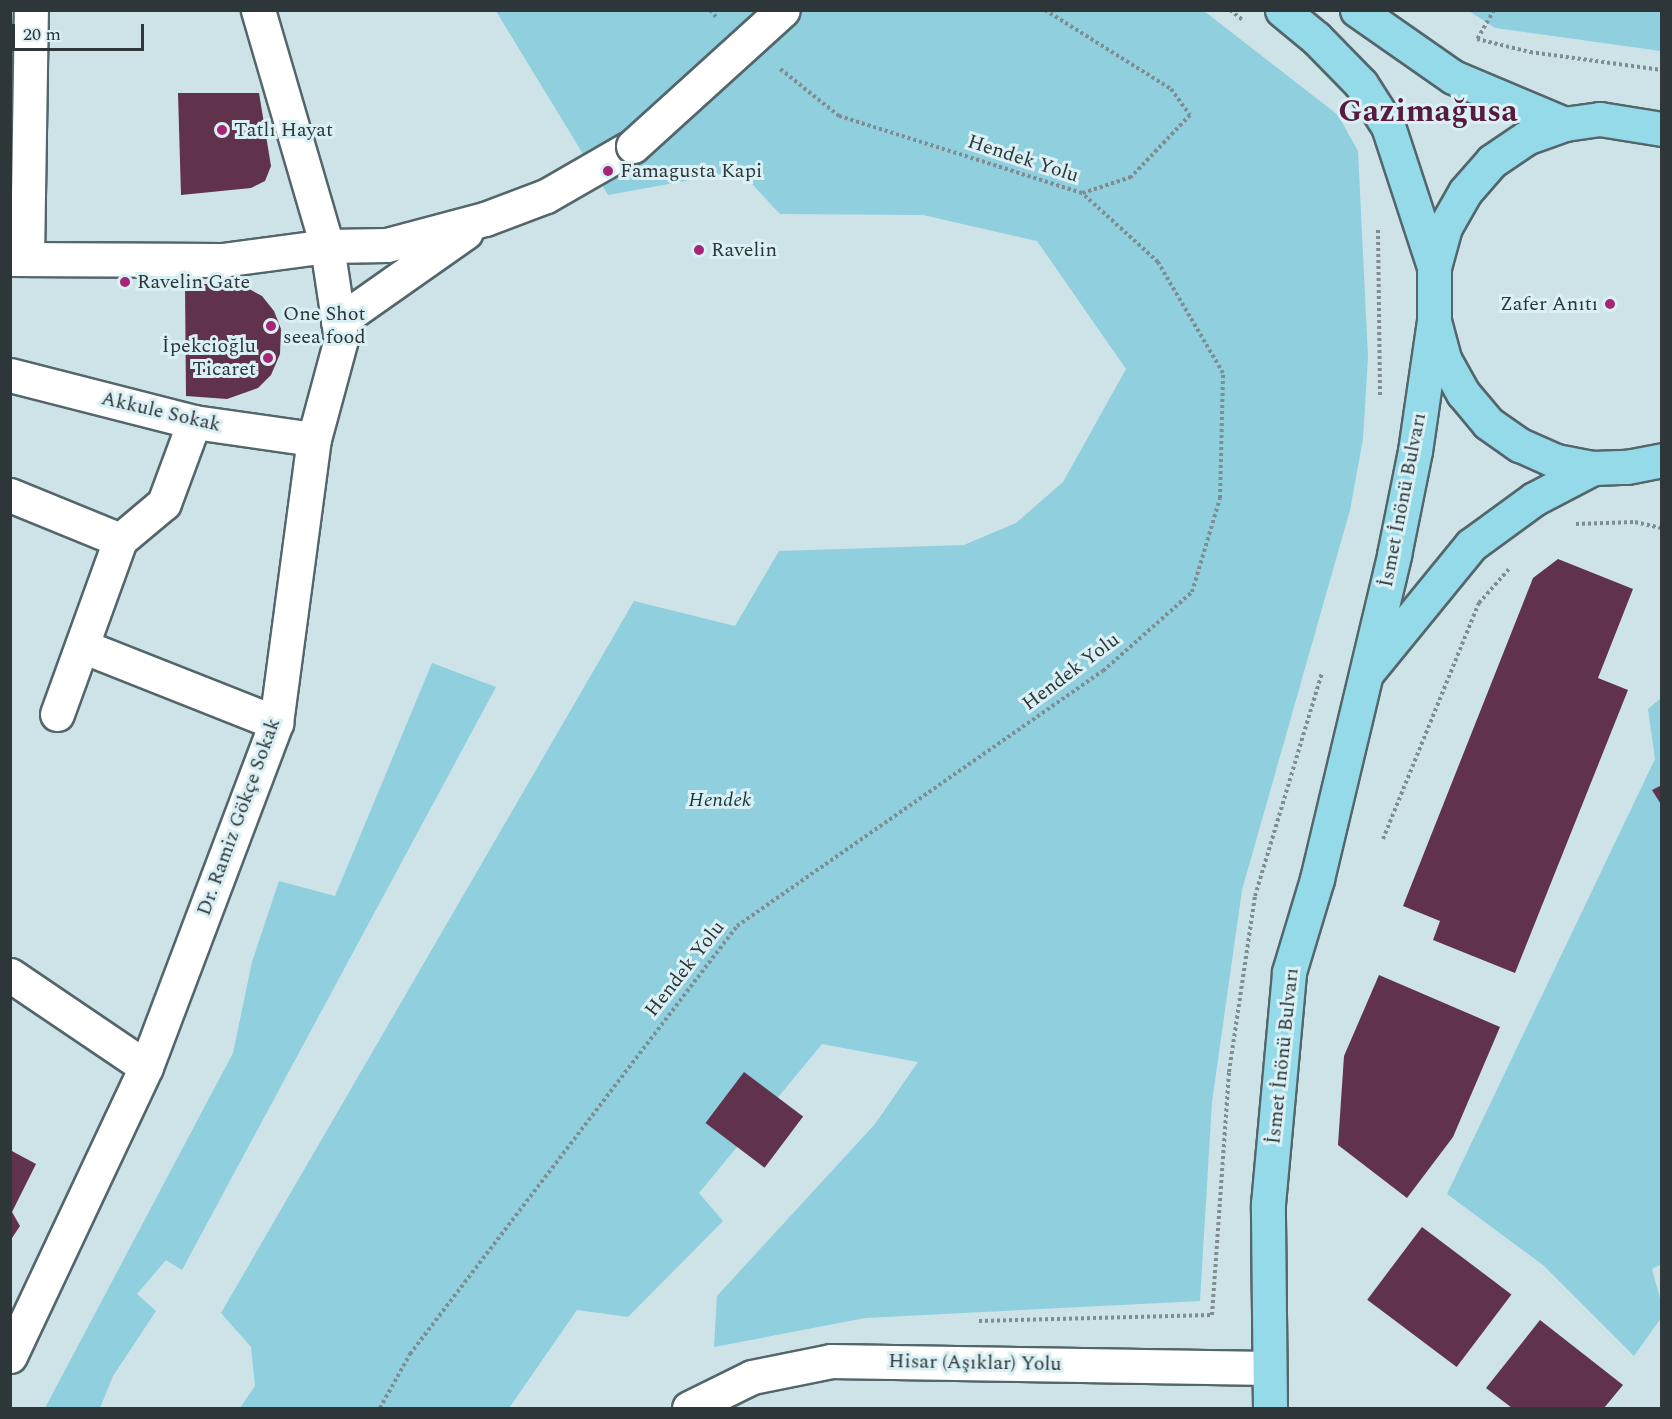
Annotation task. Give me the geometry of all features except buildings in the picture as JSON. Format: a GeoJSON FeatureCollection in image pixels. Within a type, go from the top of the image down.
{"type":"FeatureCollection","features":[{"type":"Feature","properties":{"kind":"main road"},"geometry":{"type":"LineString","coordinates":[[1282,10],[1316,38],[1361,84],[1388,126],[1434,267]]}},
{"type":"Feature","properties":{"kind":"main road"},"geometry":{"type":"LineString","coordinates":[[1357,10],[1453,77],[1564,124]]}},
{"type":"Feature","properties":{"kind":"main road"},"geometry":{"type":"LineString","coordinates":[[1661,460],[1627,467],[1593,468],[1556,461],[1520,445],[1488,423],[1454,376],[1434,321],[1434,267],[1445,227],[1465,192],[1492,161],[1526,138],[1564,124],[1599,119],[1662,129]]}},
{"type":"Feature","properties":{"kind":"main road","name":"İsmet İnönü Bulvarı"},"geometry":{"type":"LineString","coordinates":[[1270,1408],[1268,1204],[1289,972],[1317,879],[1415,451],[1434,321]]}},
{"type":"Feature","properties":{"kind":"main road","name":"İsmet İnönü Bulvarı"},"geometry":{"type":"LineString","coordinates":[[1364,676],[1471,545],[1534,499],[1593,468]]}},
{"type":"Feature","properties":{"kind":"street"},"geometry":{"type":"LineString","coordinates":[[31,10],[19,259],[222,260],[327,246],[387,244],[485,219],[546,196],[633,146],[783,10]]}},
{"type":"Feature","properties":{"kind":"street","name":"Dr. Ramiz Gökçe Sokak"},"geometry":{"type":"LineString","coordinates":[[10,1356],[146,1066],[276,723],[308,524],[314,439],[341,339],[327,246],[258,10]]}},
{"type":"Feature","properties":{"kind":"street"},"geometry":{"type":"LineString","coordinates":[[338,322],[485,219]]}},
{"type":"Feature","properties":{"kind":"street","name":"Akkule Sokak"},"geometry":{"type":"LineString","coordinates":[[10,375],[194,422],[314,439]]}},
{"type":"Feature","properties":{"kind":"street"},"geometry":{"type":"LineString","coordinates":[[57,714],[120,540],[164,503],[194,422]]}},
{"type":"Feature","properties":{"kind":"street"},"geometry":{"type":"LineString","coordinates":[[10,495],[120,540]]}},
{"type":"Feature","properties":{"kind":"street"},"geometry":{"type":"LineString","coordinates":[[82,646],[276,723]]}},
{"type":"Feature","properties":{"kind":"street"},"geometry":{"type":"LineString","coordinates":[[10,975],[146,1066]]}},
{"type":"Feature","properties":{"kind":"street","name":"Hisar (Aşıklar) Yolu"},"geometry":{"type":"LineString","coordinates":[[689,1408],[752,1377],[831,1361],[1269,1368]]}},
{"type":"Feature","properties":{"kind":"path"},"geometry":{"type":"LineString","coordinates":[[710,10],[724,23]]}},
{"type":"Feature","properties":{"kind":"path"},"geometry":{"type":"LineString","coordinates":[[1045,10],[1171,89],[1190,115],[1131,177],[1082,193]]}},
{"type":"Feature","properties":{"kind":"path"},"geometry":{"type":"LineString","coordinates":[[1230,10],[1249,24]]}},
{"type":"Feature","properties":{"kind":"path"},"geometry":{"type":"LineString","coordinates":[[1494,10],[1477,39],[1530,52],[1662,70]]}},
{"type":"Feature","properties":{"kind":"path","name":"Hendek Yolu"},"geometry":{"type":"LineString","coordinates":[[380,1408],[410,1354],[737,926],[1103,671],[1192,592],[1220,498],[1223,373],[1158,262],[1082,193],[839,116],[777,66]]}},
{"type":"Feature","properties":{"kind":"path"},"geometry":{"type":"LineString","coordinates":[[1378,220],[1380,406]]}},
{"type":"Feature","properties":{"kind":"path"},"geometry":{"type":"LineString","coordinates":[[1572,524],[1635,522],[1662,528]]}},
{"type":"Feature","properties":{"kind":"path"},"geometry":{"type":"LineString","coordinates":[[1383,838],[1479,603],[1515,562]]}},
{"type":"Feature","properties":{"kind":"path"},"geometry":{"type":"LineString","coordinates":[[966,1321],[1212,1315],[1229,1072],[1255,896],[1325,663]]}},
{"type":"Feature","properties":{"kind":"green space","name":"Hendek"},"geometry":{"type":"Polygon","coordinates":[[[496,11],[1204,11],[1338,115],[1358,151],[1368,357],[1363,439],[1350,510],[1242,890],[1212,1102],[1200,1301],[865,1318],[714,1347],[717,1296],[875,1124],[918,1062],[822,1044],[699,1193],[723,1221],[628,1317],[577,1310],[509,1408],[240,1408],[255,1386],[251,1347],[221,1313],[634,601],[735,626],[779,551],[964,545],[1016,523],[1063,482],[1126,369],[1037,241],[923,215],[780,214],[740,171],[608,195],[496,11]]]}},
{"type":"Feature","properties":{"kind":"green space"},"geometry":{"type":"Polygon","coordinates":[[[1469,11],[1661,11],[1661,51],[1495,28],[1469,11]]]}},
{"type":"Feature","properties":{"kind":"green space"},"geometry":{"type":"Polygon","coordinates":[[[432,663],[496,687],[182,1270],[166,1260],[137,1294],[156,1311],[113,1376],[100,1408],[45,1408],[233,1053],[252,962],[279,881],[335,896],[432,663]]]}},
{"type":"Feature","properties":{"kind":"green space"},"geometry":{"type":"Polygon","coordinates":[[[1661,698],[1662,1264],[1652,1269],[1661,1302],[1661,1318],[1634,1356],[1543,1265],[1447,1194],[1655,759],[1648,709],[1661,698]]]}},
{"type":"Feature","properties":{"kind":"place","name":"Tatlı Hayat"},"geometry":{"type":"Point","coordinates":[222,130]}},
{"type":"Feature","properties":{"kind":"place","name":"Famagusta Kapi"},"geometry":{"type":"Point","coordinates":[608,171]}},
{"type":"Feature","properties":{"kind":"place","name":"Ravelin"},"geometry":{"type":"Point","coordinates":[699,250]}},
{"type":"Feature","properties":{"kind":"place","name":"Ravelin Gate"},"geometry":{"type":"Point","coordinates":[125,282]}},
{"type":"Feature","properties":{"kind":"place","name":"Zafer Anıtı"},"geometry":{"type":"Point","coordinates":[1610,304]}},
{"type":"Feature","properties":{"kind":"place","name":"One Shot seea food"},"geometry":{"type":"Point","coordinates":[271,326]}},
{"type":"Feature","properties":{"kind":"place","name":"İpekcioğlu Ticaret"},"geometry":{"type":"Point","coordinates":[268,358]}},
{"type":"Feature","properties":{"kind":"district","name":"Gazimağusa"},"geometry":{"type":"Point","coordinates":[1428,112]}}]}
